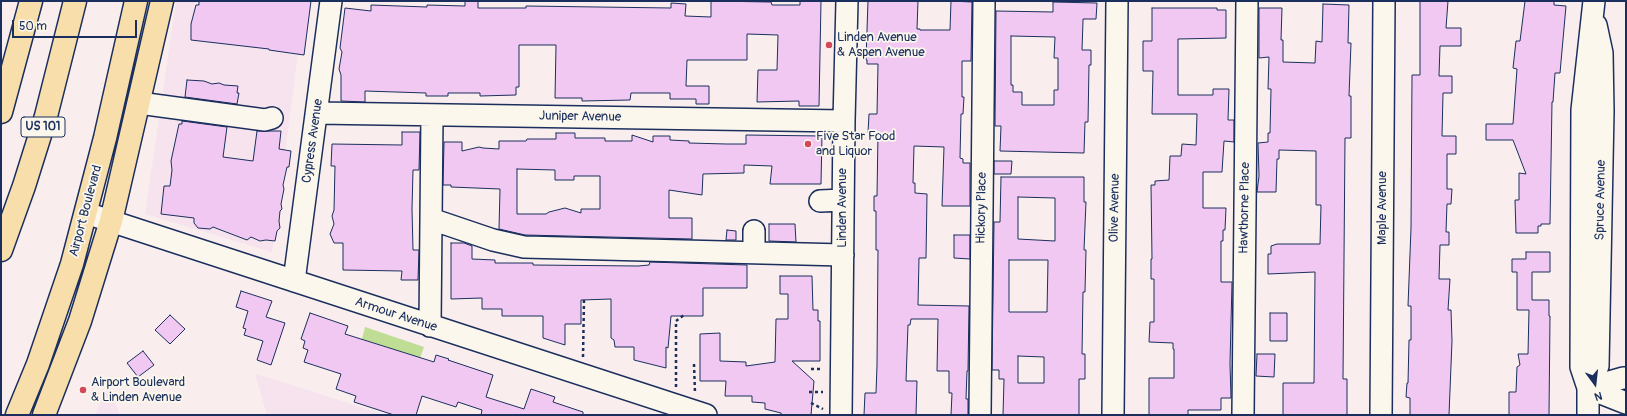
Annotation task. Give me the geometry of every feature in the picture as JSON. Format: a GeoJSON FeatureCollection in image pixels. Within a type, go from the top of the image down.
{"type":"FeatureCollection","features":[{"type":"Feature","properties":{"kind":"main road"},"geometry":{"type":"LineString","coordinates":[[1,112],[31,1]]}},
{"type":"Feature","properties":{"kind":"main road","name":"US 101"},"geometry":{"type":"LineString","coordinates":[[1,250],[24,186],[46,116],[75,1]]}},
{"type":"Feature","properties":{"kind":"main road","name":"Airport Boulevard"},"geometry":{"type":"LineString","coordinates":[[17,415],[38,364],[56,314],[86,213],[120,75],[136,1]]}},
{"type":"Feature","properties":{"kind":"main road","name":"Airport Boulevard"},"geometry":{"type":"LineString","coordinates":[[44,415],[80,321],[111,221],[162,1]]}},
{"type":"Feature","properties":{"kind":"street","name":"Cypress Avenue"},"geometry":{"type":"LineString","coordinates":[[294,281],[332,1]]}},
{"type":"Feature","properties":{"kind":"street","name":"Linden Avenue"},"geometry":{"type":"LineString","coordinates":[[841,415],[844,121],[847,1]]}},
{"type":"Feature","properties":{"kind":"street","name":"Hickory Place"},"geometry":{"type":"LineString","coordinates":[[980,415],[984,1]]}},
{"type":"Feature","properties":{"kind":"street","name":"Olive Avenue"},"geometry":{"type":"LineString","coordinates":[[1113,415],[1117,1]]}},
{"type":"Feature","properties":{"kind":"street","name":"Hawthorne Place"},"geometry":{"type":"LineString","coordinates":[[1243,415],[1247,1]]}},
{"type":"Feature","properties":{"kind":"street","name":"Maple Avenue"},"geometry":{"type":"LineString","coordinates":[[1381,415],[1384,1]]}},
{"type":"Feature","properties":{"kind":"street","name":"Spruce Avenue"},"geometry":{"type":"LineString","coordinates":[[1588,415],[1588,388],[1598,366],[1603,110],[1602,53],[1594,6]]}},
{"type":"Feature","properties":{"kind":"street"},"geometry":{"type":"LineString","coordinates":[[139,103],[265,120],[272,118]]}},
{"type":"Feature","properties":{"kind":"street","name":"Juniper Avenue"},"geometry":{"type":"LineString","coordinates":[[317,113],[844,121]]}},
{"type":"Feature","properties":{"kind":"street"},"geometry":{"type":"LineString","coordinates":[[430,326],[432,115]]}},
{"type":"Feature","properties":{"kind":"street"},"geometry":{"type":"LineString","coordinates":[[820,200],[843,200]]}},
{"type":"Feature","properties":{"kind":"street","name":"Armour Avenue"},"geometry":{"type":"LineString","coordinates":[[86,213],[692,411]]}},
{"type":"Feature","properties":{"kind":"street"},"geometry":{"type":"LineString","coordinates":[[431,219],[493,240],[524,247],[843,255]]}},
{"type":"Feature","properties":{"kind":"street"},"geometry":{"type":"LineString","coordinates":[[754,231],[754,252]]}},
{"type":"Feature","properties":{"kind":"street"},"geometry":{"type":"LineString","coordinates":[[1588,388],[1626,378]]}},
{"type":"Feature","properties":{"kind":"street"},"geometry":{"type":"LineString","coordinates":[[1588,388],[1626,403]]}},
{"type":"Feature","properties":{"kind":"path"},"geometry":{"type":"LineString","coordinates":[[583,375],[584,300]]}},
{"type":"Feature","properties":{"kind":"path"},"geometry":{"type":"LineString","coordinates":[[684,315],[676,321],[692,411]]}},
{"type":"Feature","properties":{"kind":"path"},"geometry":{"type":"LineString","coordinates":[[692,411],[694,364]]}},
{"type":"Feature","properties":{"kind":"shaded area"},"geometry":{"type":"Polygon","coordinates":[[[176,1],[305,1],[272,252],[145,214],[176,1]]]}},
{"type":"Feature","properties":{"kind":"shaded area"},"geometry":{"type":"Polygon","coordinates":[[[255,374],[273,379],[386,415],[267,415],[255,374]]]}},
{"type":"Feature","properties":{"kind":"shaded area"},"geometry":{"type":"Polygon","coordinates":[[[108,385],[120,415],[95,415],[108,385]]]}},
{"type":"Feature","properties":{"kind":"green space"},"geometry":{"type":"Polygon","coordinates":[[[365,327],[424,347],[420,358],[362,339],[365,327]]]}},
{"type":"Feature","properties":{"kind":"building"},"geometry":{"type":"Polygon","coordinates":[[[199,1],[311,1],[304,55],[269,49],[191,40],[191,24],[196,5],[199,5],[199,1]]]}},
{"type":"Feature","properties":{"kind":"building"},"geometry":{"type":"Polygon","coordinates":[[[465,1],[478,1],[478,8],[526,8],[526,6],[671,8],[671,3],[686,4],[685,16],[711,17],[711,1],[771,2],[772,5],[800,5],[800,1],[821,1],[819,106],[799,106],[799,101],[757,102],[758,70],[777,70],[778,35],[747,34],[747,60],[687,60],[686,86],[709,86],[709,104],[696,104],[696,99],[670,99],[670,93],[631,93],[630,100],[582,101],[582,98],[555,98],[556,45],[519,45],[519,87],[516,87],[516,95],[480,96],[480,93],[448,93],[448,96],[426,96],[426,93],[365,91],[365,102],[341,101],[341,75],[339,69],[342,52],[340,48],[345,8],[371,11],[371,5],[427,7],[427,5],[465,6],[465,1]]]}},
{"type":"Feature","properties":{"kind":"building"},"geometry":{"type":"Polygon","coordinates":[[[868,1],[918,1],[917,29],[920,30],[950,30],[951,1],[972,2],[971,61],[962,61],[962,97],[964,97],[963,114],[961,114],[960,158],[963,159],[963,163],[970,163],[970,206],[942,206],[944,147],[914,146],[913,183],[915,183],[915,193],[927,194],[926,258],[919,258],[918,305],[969,306],[966,399],[968,399],[968,415],[951,415],[952,393],[949,393],[949,371],[937,371],[938,319],[911,319],[910,325],[908,325],[906,381],[917,381],[916,415],[864,415],[865,393],[876,393],[877,365],[878,250],[876,250],[876,211],[874,211],[874,196],[877,196],[878,133],[868,133],[869,114],[877,114],[878,64],[867,64],[866,60],[868,1]]]}},
{"type":"Feature","properties":{"kind":"building"},"geometry":{"type":"Polygon","coordinates":[[[1420,1],[1448,1],[1446,28],[1461,28],[1461,46],[1440,46],[1439,76],[1452,76],[1452,93],[1443,93],[1442,136],[1456,136],[1456,154],[1447,154],[1447,189],[1452,189],[1451,204],[1447,204],[1446,232],[1449,232],[1449,245],[1440,245],[1439,279],[1450,279],[1448,310],[1451,310],[1452,341],[1449,415],[1410,415],[1410,398],[1406,397],[1408,383],[1409,340],[1411,340],[1411,306],[1408,306],[1411,228],[1412,75],[1420,75],[1420,1]]]}},
{"type":"Feature","properties":{"kind":"building"},"geometry":{"type":"Polygon","coordinates":[[[1525,1],[1554,1],[1554,5],[1566,6],[1560,73],[1555,73],[1552,102],[1550,224],[1541,224],[1541,226],[1538,226],[1538,233],[1516,233],[1515,200],[1519,200],[1519,173],[1526,174],[1513,140],[1486,140],[1486,124],[1513,124],[1517,69],[1513,68],[1516,41],[1520,41],[1525,1]]]}},
{"type":"Feature","properties":{"kind":"building"},"geometry":{"type":"Polygon","coordinates":[[[1053,2],[1097,3],[1096,19],[1083,19],[1082,50],[1091,50],[1091,65],[1089,65],[1088,122],[1085,122],[1084,153],[1000,151],[1001,126],[995,126],[996,11],[1053,12],[1053,2]],[[1011,36],[1011,85],[1013,85],[1013,92],[1022,92],[1022,105],[1054,105],[1054,90],[1058,90],[1058,58],[1054,58],[1055,37],[1011,36]]]}},
{"type":"Feature","properties":{"kind":"building"},"geometry":{"type":"Polygon","coordinates":[[[1323,4],[1349,5],[1348,43],[1351,43],[1349,96],[1351,96],[1351,138],[1345,138],[1343,379],[1347,379],[1347,415],[1283,415],[1283,383],[1314,383],[1315,272],[1268,274],[1268,254],[1271,254],[1271,246],[1277,244],[1320,244],[1321,205],[1316,205],[1316,151],[1279,150],[1279,159],[1277,159],[1276,192],[1257,192],[1259,176],[1258,143],[1268,142],[1268,133],[1270,133],[1271,89],[1268,89],[1269,57],[1259,58],[1259,8],[1282,8],[1281,40],[1283,40],[1283,62],[1315,63],[1316,41],[1322,42],[1323,4]]]}},
{"type":"Feature","properties":{"kind":"building"},"geometry":{"type":"Polygon","coordinates":[[[1152,8],[1217,8],[1217,10],[1226,10],[1226,38],[1178,39],[1178,95],[1213,95],[1213,89],[1229,89],[1228,120],[1234,120],[1234,142],[1224,141],[1222,172],[1203,172],[1203,208],[1226,208],[1225,230],[1223,230],[1223,241],[1221,241],[1221,282],[1232,282],[1230,364],[1231,398],[1221,398],[1221,410],[1188,410],[1188,415],[1149,415],[1149,378],[1174,378],[1173,343],[1149,342],[1150,322],[1154,322],[1154,279],[1151,279],[1151,185],[1155,185],[1155,181],[1169,180],[1170,156],[1181,156],[1182,144],[1196,145],[1197,114],[1152,114],[1153,71],[1143,71],[1143,41],[1152,41],[1152,8]]]}},
{"type":"Feature","properties":{"kind":"building"},"geometry":{"type":"Polygon","coordinates":[[[187,80],[238,86],[237,93],[239,93],[237,104],[185,97],[187,80]]]}},
{"type":"Feature","properties":{"kind":"building"},"geometry":{"type":"Polygon","coordinates":[[[182,121],[227,127],[223,157],[253,161],[257,131],[281,131],[279,149],[291,151],[289,167],[287,167],[283,185],[284,189],[281,204],[282,209],[280,211],[279,221],[280,228],[277,231],[275,241],[260,241],[251,237],[247,240],[213,227],[210,229],[198,228],[194,223],[194,218],[161,214],[164,186],[170,186],[172,170],[171,161],[179,124],[182,124],[182,121]]]}},
{"type":"Feature","properties":{"kind":"building"},"geometry":{"type":"Polygon","coordinates":[[[402,132],[420,132],[419,170],[413,170],[412,209],[413,250],[419,250],[418,280],[401,280],[402,271],[343,270],[343,243],[334,243],[330,234],[334,224],[332,216],[334,210],[335,166],[331,166],[332,144],[402,145],[402,132]]]}},
{"type":"Feature","properties":{"kind":"building"},"geometry":{"type":"Polygon","coordinates":[[[556,133],[575,133],[575,138],[605,138],[605,141],[632,141],[632,135],[653,142],[653,136],[670,136],[670,140],[689,141],[689,143],[746,144],[746,135],[822,136],[821,184],[770,184],[772,166],[744,165],[744,173],[703,174],[702,195],[669,190],[669,218],[692,218],[692,239],[525,235],[499,229],[500,189],[451,187],[451,185],[443,185],[444,142],[462,142],[462,151],[479,147],[499,149],[499,141],[556,139],[556,133]],[[517,169],[517,214],[546,214],[565,208],[581,213],[581,209],[600,209],[600,176],[574,176],[574,180],[555,180],[555,170],[517,169]]]}},
{"type":"Feature","properties":{"kind":"building"},"geometry":{"type":"Polygon","coordinates":[[[994,161],[1012,161],[1011,174],[994,174],[994,161]]]}},
{"type":"Feature","properties":{"kind":"building"},"geometry":{"type":"Polygon","coordinates":[[[1001,177],[1084,177],[1084,202],[1086,202],[1084,250],[1086,250],[1085,292],[1083,292],[1082,354],[1085,354],[1085,379],[1079,379],[1079,415],[1003,415],[1004,379],[999,379],[999,370],[992,370],[994,222],[1000,222],[1001,177]],[[1018,197],[1018,239],[1055,241],[1055,198],[1018,197]],[[1009,260],[1009,312],[1047,312],[1048,260],[1009,260]],[[1018,356],[1018,383],[1044,383],[1044,357],[1018,356]]]}},
{"type":"Feature","properties":{"kind":"building"},"geometry":{"type":"Polygon","coordinates":[[[769,224],[795,224],[796,242],[769,241],[769,224]]]}},
{"type":"Feature","properties":{"kind":"building"},"geometry":{"type":"Polygon","coordinates":[[[727,230],[736,231],[736,240],[726,240],[727,230]]]}},
{"type":"Feature","properties":{"kind":"building"},"geometry":{"type":"Polygon","coordinates":[[[954,235],[970,235],[970,259],[954,258],[954,235]]]}},
{"type":"Feature","properties":{"kind":"building"},"geometry":{"type":"Polygon","coordinates":[[[451,243],[464,243],[472,246],[472,259],[495,260],[495,263],[533,263],[533,265],[638,266],[649,265],[650,262],[747,265],[747,288],[703,288],[703,316],[671,316],[668,348],[666,347],[666,368],[634,360],[634,347],[615,347],[614,340],[611,338],[611,299],[581,300],[581,324],[565,324],[565,345],[543,338],[543,316],[502,316],[502,309],[482,309],[482,298],[451,299],[451,243]]]}},
{"type":"Feature","properties":{"kind":"building"},"geometry":{"type":"Polygon","coordinates":[[[1526,252],[1550,252],[1550,272],[1532,272],[1532,300],[1549,300],[1549,415],[1509,415],[1509,392],[1516,392],[1517,367],[1520,365],[1518,354],[1528,354],[1529,310],[1517,310],[1517,272],[1512,272],[1512,259],[1526,259],[1526,252]]]}},
{"type":"Feature","properties":{"kind":"building"},"geometry":{"type":"Polygon","coordinates":[[[780,276],[812,276],[813,310],[818,310],[818,321],[820,321],[820,361],[792,361],[814,381],[811,415],[782,415],[781,413],[765,409],[765,403],[752,402],[752,396],[725,396],[726,381],[700,381],[700,334],[720,333],[720,361],[746,362],[746,366],[775,362],[776,319],[788,319],[788,294],[780,294],[780,276]]]}},
{"type":"Feature","properties":{"kind":"building"},"geometry":{"type":"Polygon","coordinates":[[[241,291],[272,301],[266,317],[285,323],[271,365],[257,360],[263,341],[244,335],[246,329],[243,328],[248,311],[236,307],[241,291]]]}},
{"type":"Feature","properties":{"kind":"building"},"geometry":{"type":"Polygon","coordinates":[[[310,313],[348,326],[345,334],[434,362],[436,355],[493,375],[486,397],[524,409],[531,389],[555,397],[553,402],[583,412],[583,415],[481,415],[482,410],[458,402],[456,407],[422,396],[416,415],[394,415],[354,402],[356,396],[336,389],[341,374],[304,362],[308,350],[303,348],[305,341],[301,339],[310,313]]]}},
{"type":"Feature","properties":{"kind":"building"},"geometry":{"type":"Polygon","coordinates":[[[1270,313],[1287,313],[1287,341],[1270,341],[1270,313]]]}},
{"type":"Feature","properties":{"kind":"building"},"geometry":{"type":"Polygon","coordinates":[[[170,315],[185,329],[170,344],[155,330],[170,315]]]}},
{"type":"Feature","properties":{"kind":"building"},"geometry":{"type":"Polygon","coordinates":[[[143,351],[154,365],[138,377],[127,363],[143,351]]]}},
{"type":"Feature","properties":{"kind":"building"},"geometry":{"type":"Polygon","coordinates":[[[1257,354],[1275,354],[1274,377],[1256,376],[1257,354]]]}},
{"type":"Feature","properties":{"kind":"place","name":"Linden Avenue & Aspen Avenue"},"geometry":{"type":"Point","coordinates":[829,45]}},
{"type":"Feature","properties":{"kind":"place","name":"Five Star Food and Liquor"},"geometry":{"type":"Point","coordinates":[808,144]}},
{"type":"Feature","properties":{"kind":"place","name":"Airport Boulevard & Linden Avenue"},"geometry":{"type":"Point","coordinates":[83,390]}}]}
